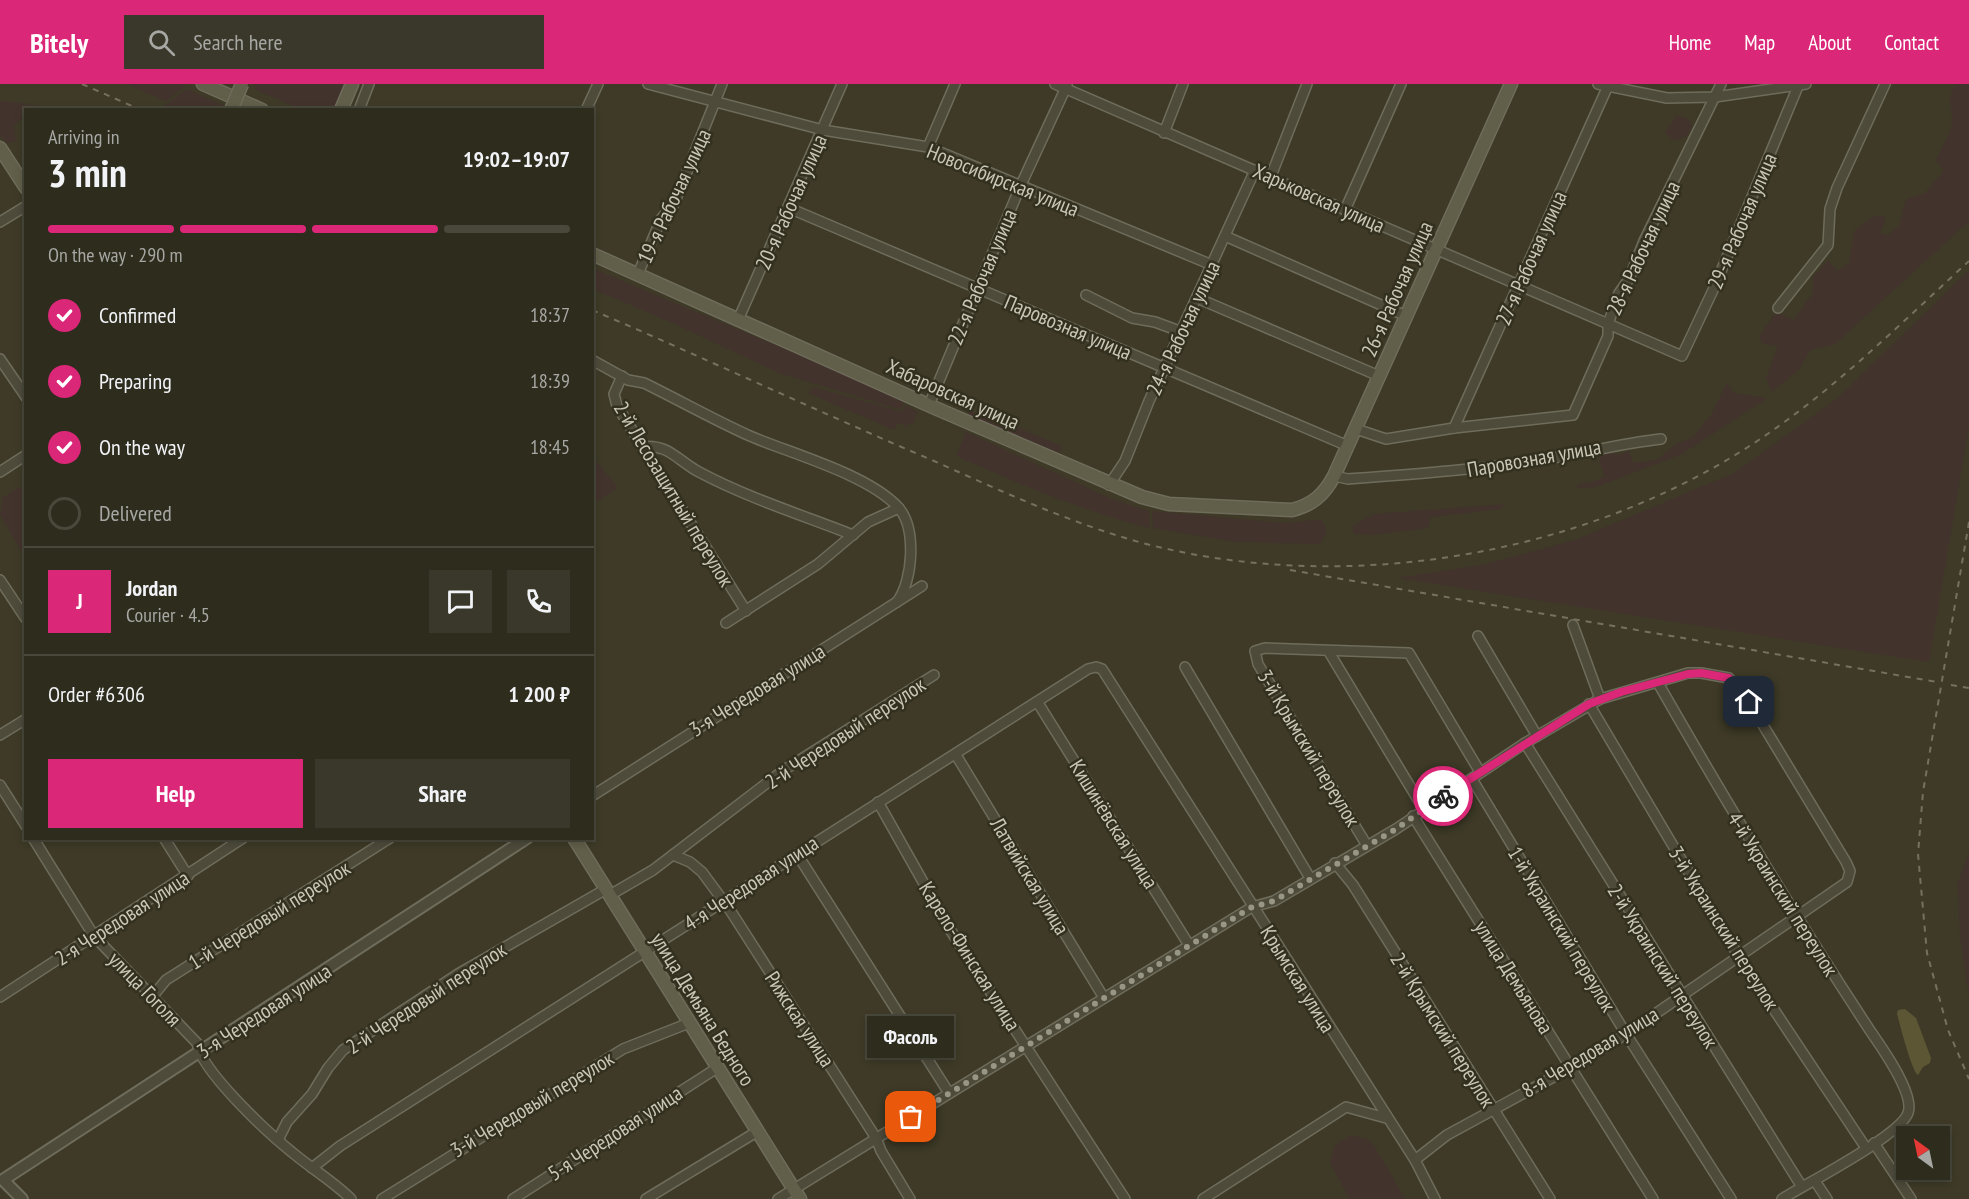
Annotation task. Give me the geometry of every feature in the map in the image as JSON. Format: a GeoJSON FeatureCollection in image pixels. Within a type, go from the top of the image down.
{"type":"FeatureCollection","features":[{"type":"Feature","properties":{"kind":"main road"},"geometry":{"type":"LineString","coordinates":[[203,84],[257,108]]}},
{"type":"Feature","properties":{"kind":"main road"},"geometry":{"type":"LineString","coordinates":[[232,108],[242,84]]}},
{"type":"Feature","properties":{"kind":"main road"},"geometry":{"type":"LineString","coordinates":[[342,108],[352,84]]}},
{"type":"Feature","properties":{"kind":"main road","name":"26-я Рабочая улица"},"geometry":{"type":"LineString","coordinates":[[1311,504],[1325,491],[1334,476],[1511,84]]}},
{"type":"Feature","properties":{"kind":"main road"},"geometry":{"type":"LineString","coordinates":[[0,148],[24,185]]}},
{"type":"Feature","properties":{"kind":"main road","name":"Хабаровская улица"},"geometry":{"type":"LineString","coordinates":[[594,255],[1109,485],[1169,504],[1273,511],[1292,510],[1311,504]]}},
{"type":"Feature","properties":{"kind":"main road","name":"улица Демьяна Бедного"},"geometry":{"type":"LineString","coordinates":[[575,840],[797,1194]]}},
{"type":"Feature","properties":{"kind":"street"},"geometry":{"type":"LineString","coordinates":[[360,108],[369,84]]}},
{"type":"Feature","properties":{"kind":"street"},"geometry":{"type":"LineString","coordinates":[[587,108],[598,84]]}},
{"type":"Feature","properties":{"kind":"street","name":"Новосибирская улица"},"geometry":{"type":"LineString","coordinates":[[648,84],[823,130],[928,147],[1212,265]]}},
{"type":"Feature","properties":{"kind":"street","name":"19-я Рабочая улица"},"geometry":{"type":"LineString","coordinates":[[638,274],[661,219],[674,204],[713,112],[714,101],[722,84]]}},
{"type":"Feature","properties":{"kind":"street","name":"20-я Рабочая улица"},"geometry":{"type":"LineString","coordinates":[[738,320],[842,84]]}},
{"type":"Feature","properties":{"kind":"street"},"geometry":{"type":"LineString","coordinates":[[928,147],[956,84]]}},
{"type":"Feature","properties":{"kind":"street","name":"Харьковская улица"},"geometry":{"type":"LineString","coordinates":[[1055,84],[1067,86],[1164,133],[1255,170],[1682,356]]}},
{"type":"Feature","properties":{"kind":"street"},"geometry":{"type":"LineString","coordinates":[[1164,133],[1183,84]]}},
{"type":"Feature","properties":{"kind":"street"},"geometry":{"type":"LineString","coordinates":[[1271,177],[1307,84]]}},
{"type":"Feature","properties":{"kind":"street"},"geometry":{"type":"LineString","coordinates":[[1345,210],[1401,84]]}},
{"type":"Feature","properties":{"kind":"street","name":"28-я Рабочая улица"},"geometry":{"type":"LineString","coordinates":[[1454,428],[1573,415],[1608,336],[1608,324],[1644,241],[1721,84]]}},
{"type":"Feature","properties":{"kind":"street","name":"29-я Рабочая улица"},"geometry":{"type":"LineString","coordinates":[[1682,356],[1714,288],[1799,84]]}},
{"type":"Feature","properties":{"kind":"street"},"geometry":{"type":"LineString","coordinates":[[1603,86],[1634,87],[1667,98],[1715,97],[1806,84]]}},
{"type":"Feature","properties":{"kind":"street"},"geometry":{"type":"LineString","coordinates":[[1778,308],[1828,245],[1830,209],[1837,188],[1884,84]]}},
{"type":"Feature","properties":{"kind":"street","name":"22-я Рабочая улица"},"geometry":{"type":"LineString","coordinates":[[929,405],[1020,187],[1067,86]]}},
{"type":"Feature","properties":{"kind":"street","name":"27-я Рабочая улица"},"geometry":{"type":"LineString","coordinates":[[1454,428],[1518,286],[1603,86]]}},
{"type":"Feature","properties":{"kind":"street","name":"24-я Рабочая улица"},"geometry":{"type":"LineString","coordinates":[[1109,485],[1125,461],[1255,170]]}},
{"type":"Feature","properties":{"kind":"street"},"geometry":{"type":"LineString","coordinates":[[0,222],[24,207]]}},
{"type":"Feature","properties":{"kind":"street","name":"Паровозная улица"},"geometry":{"type":"LineString","coordinates":[[789,208],[1348,446]]}},
{"type":"Feature","properties":{"kind":"street"},"geometry":{"type":"LineString","coordinates":[[1225,236],[1406,316]]}},
{"type":"Feature","properties":{"kind":"street"},"geometry":{"type":"LineString","coordinates":[[1086,295],[1132,318],[1155,322],[1182,332]]}},
{"type":"Feature","properties":{"kind":"street"},"geometry":{"type":"LineString","coordinates":[[1197,298],[1379,376]]}},
{"type":"Feature","properties":{"kind":"street"},"geometry":{"type":"LineString","coordinates":[[0,359],[24,394]]}},
{"type":"Feature","properties":{"kind":"street"},"geometry":{"type":"LineString","coordinates":[[594,361],[749,435],[870,486],[899,508],[905,521],[911,566],[905,591],[897,602]]}},
{"type":"Feature","properties":{"kind":"street","name":"2-й Лесозащитный переулок"},"geometry":{"type":"LineString","coordinates":[[622,376],[614,394],[617,406],[746,610]]}},
{"type":"Feature","properties":{"kind":"street"},"geometry":{"type":"LineString","coordinates":[[1356,429],[1386,439],[1454,428]]}},
{"type":"Feature","properties":{"kind":"street","name":"Паровозная улица"},"geometry":{"type":"LineString","coordinates":[[1334,476],[1348,479],[1470,470],[1554,458],[1610,445],[1661,439]]}},
{"type":"Feature","properties":{"kind":"street"},"geometry":{"type":"LineString","coordinates":[[642,447],[661,447],[697,472],[854,535]]}},
{"type":"Feature","properties":{"kind":"street"},"geometry":{"type":"LineString","coordinates":[[0,472],[24,456]]}},
{"type":"Feature","properties":{"kind":"street"},"geometry":{"type":"LineString","coordinates":[[726,623],[818,564],[880,514],[899,508]]}},
{"type":"Feature","properties":{"kind":"street"},"geometry":{"type":"LineString","coordinates":[[0,580],[24,616]]}},
{"type":"Feature","properties":{"kind":"street","name":"3-я Чередовая улица"},"geometry":{"type":"LineString","coordinates":[[594,795],[922,586]]}},
{"type":"Feature","properties":{"kind":"street"},"geometry":{"type":"LineString","coordinates":[[1573,625],[1600,699]]}},
{"type":"Feature","properties":{"kind":"street"},"geometry":{"type":"LineString","coordinates":[[1478,636],[1537,736]]}},
{"type":"Feature","properties":{"kind":"street","name":"3-й Крымский переулок"},"geometry":{"type":"LineString","coordinates":[[1329,652],[1264,648],[1255,651],[1258,664],[1366,844]]}},
{"type":"Feature","properties":{"kind":"street"},"geometry":{"type":"LineString","coordinates":[[1329,652],[1409,653],[1480,772]]}},
{"type":"Feature","properties":{"kind":"street"},"geometry":{"type":"LineString","coordinates":[[1329,652],[1423,808]]}},
{"type":"Feature","properties":{"kind":"street","name":"4-я Чередовая улица"},"geometry":{"type":"LineString","coordinates":[[312,1168],[340,1146],[1088,669],[1096,667],[1102,669]]}},
{"type":"Feature","properties":{"kind":"street"},"geometry":{"type":"LineString","coordinates":[[1185,667],[1310,878]]}},
{"type":"Feature","properties":{"kind":"street","name":"Крымская улица"},"geometry":{"type":"LineString","coordinates":[[1102,669],[1386,1118],[1415,1160],[1435,1199]]}},
{"type":"Feature","properties":{"kind":"street","name":"8-я Чередовая улица"},"geometry":{"type":"LineString","coordinates":[[1415,1160],[1428,1148],[1493,1109],[1570,1068],[1626,1034],[1796,918],[1851,877],[1846,862],[1749,702],[1729,678],[1701,673],[1688,674],[1658,683]]}},
{"type":"Feature","properties":{"kind":"street","name":"2-й Чередовый переулок"},"geometry":{"type":"LineString","coordinates":[[278,1140],[287,1122],[312,1094],[328,1068],[343,1050],[458,974],[673,855],[784,770],[934,675]]}},
{"type":"Feature","properties":{"kind":"street"},"geometry":{"type":"LineString","coordinates":[[778,1199],[797,1194],[876,1138],[1252,907],[1274,901],[1589,704],[1658,683]]}},
{"type":"Feature","properties":{"kind":"street","name":"4-й Украинский переулок"},"geometry":{"type":"LineString","coordinates":[[1658,683],[1796,918],[1885,1053],[1909,1103],[1908,1113],[1903,1121],[1870,1146]]}},
{"type":"Feature","properties":{"kind":"street","name":"Кишинёвская улица"},"geometry":{"type":"LineString","coordinates":[[1038,703],[1189,945]]}},
{"type":"Feature","properties":{"kind":"street","name":"3-й Украинский переулок"},"geometry":{"type":"LineString","coordinates":[[1589,704],[1739,957],[1870,1146],[1911,1199]]}},
{"type":"Feature","properties":{"kind":"street"},"geometry":{"type":"LineString","coordinates":[[0,735],[24,720]]}},
{"type":"Feature","properties":{"kind":"street","name":"2-й Украинский переулок"},"geometry":{"type":"LineString","coordinates":[[1525,743],[1802,1187]]}},
{"type":"Feature","properties":{"kind":"street","name":"Латвийская улица"},"geometry":{"type":"LineString","coordinates":[[956,755],[1104,998]]}},
{"type":"Feature","properties":{"kind":"street","name":"1-й Украинский переулок"},"geometry":{"type":"LineString","coordinates":[[1472,779],[1626,1034],[1731,1199]]}},
{"type":"Feature","properties":{"kind":"street"},"geometry":{"type":"LineString","coordinates":[[0,785],[24,823]]}},
{"type":"Feature","properties":{"kind":"street","name":"Карело-Финская улица"},"geometry":{"type":"LineString","coordinates":[[878,802],[950,928],[1125,1199]]}},
{"type":"Feature","properties":{"kind":"street","name":"улица Демьянова"},"geometry":{"type":"LineString","coordinates":[[1413,816],[1653,1199]]}},
{"type":"Feature","properties":{"kind":"street","name":"улица Гоголя"},"geometry":{"type":"LineString","coordinates":[[34,840],[94,936],[197,1043],[199,1054],[232,1093],[278,1140],[351,1199]]}},
{"type":"Feature","properties":{"kind":"street"},"geometry":{"type":"LineString","coordinates":[[165,840],[188,876]]}},
{"type":"Feature","properties":{"kind":"street","name":"2-я Чередовая улица"},"geometry":{"type":"LineString","coordinates":[[0,997],[240,840]]}},
{"type":"Feature","properties":{"kind":"street","name":"1-й Чередовый переулок"},"geometry":{"type":"LineString","coordinates":[[152,997],[166,980],[387,840]]}},
{"type":"Feature","properties":{"kind":"street","name":"3-я Чередовая улица"},"geometry":{"type":"LineString","coordinates":[[1,1179],[199,1054],[523,840]]}},
{"type":"Feature","properties":{"kind":"street"},"geometry":{"type":"LineString","coordinates":[[797,854],[950,1093]]}},
{"type":"Feature","properties":{"kind":"street","name":"Рижская улица"},"geometry":{"type":"LineString","coordinates":[[673,855],[690,862],[702,872],[723,902],[876,1138],[881,1151],[910,1199]]}},
{"type":"Feature","properties":{"kind":"street","name":"2-й Крымский переулок"},"geometry":{"type":"LineString","coordinates":[[1335,863],[1353,885],[1550,1199]]}},
{"type":"Feature","properties":{"kind":"street","name":"3-й Чередовый переулок"},"geometry":{"type":"LineString","coordinates":[[381,1199],[623,1048],[689,1023]]}},
{"type":"Feature","properties":{"kind":"street","name":"5-я Чередовая улица"},"geometry":{"type":"LineString","coordinates":[[513,1199],[717,1068]]}},
{"type":"Feature","properties":{"kind":"street"},"geometry":{"type":"LineString","coordinates":[[1203,1199],[1346,1107],[1386,1118]]}},
{"type":"Feature","properties":{"kind":"street"},"geometry":{"type":"LineString","coordinates":[[646,1199],[758,1131]]}},
{"type":"Feature","properties":{"kind":"street"},"geometry":{"type":"LineString","coordinates":[[1782,1199],[1870,1146]]}},
{"type":"Feature","properties":{"kind":"street"},"geometry":{"type":"LineString","coordinates":[[1,1179],[22,1199]]}},
{"type":"Feature","properties":{"kind":"street"},"geometry":{"type":"LineString","coordinates":[[1815,1181],[1827,1199]]}},
{"type":"Feature","properties":{"kind":"street"},"geometry":{"type":"LineString","coordinates":[[1219,1189],[1225,1199]]}},
{"type":"Feature","properties":{"kind":"shaded area"},"geometry":{"type":"Polygon","coordinates":[[[127,84],[182,84],[186,86],[166,101],[127,84]]]}},
{"type":"Feature","properties":{"kind":"shaded area"},"geometry":{"type":"Polygon","coordinates":[[[256,84],[346,84],[335,108],[298,108],[254,89],[256,84]]]}},
{"type":"Feature","properties":{"kind":"shaded area"},"geometry":{"type":"Polygon","coordinates":[[[1957,84],[1969,84],[1969,221],[1835,344],[1810,350],[1799,370],[1772,392],[1766,378],[1778,346],[1763,344],[1759,337],[1776,312],[1794,320],[1813,293],[1813,278],[1828,260],[1837,271],[1849,263],[1854,231],[1873,217],[1882,215],[1886,219],[1880,233],[1888,235],[1899,226],[1906,199],[1925,193],[1944,171],[1936,160],[1950,130],[1952,120],[1950,101],[1957,84]]]}},
{"type":"Feature","properties":{"kind":"shaded area"},"geometry":{"type":"Polygon","coordinates":[[[187,89],[229,108],[168,108],[164,106],[187,89]]]}},
{"type":"Feature","properties":{"kind":"shaded area"},"geometry":{"type":"Polygon","coordinates":[[[0,101],[48,108],[24,108],[24,118],[20,119],[14,126],[16,141],[7,143],[0,135],[0,101]]]}},
{"type":"Feature","properties":{"kind":"shaded area"},"geometry":{"type":"Polygon","coordinates":[[[1677,115],[1689,119],[1692,127],[1686,136],[1674,141],[1665,132],[1677,115]]]}},
{"type":"Feature","properties":{"kind":"shaded area"},"geometry":{"type":"Polygon","coordinates":[[[594,269],[904,401],[902,410],[779,373],[594,289],[594,269]]]}},
{"type":"Feature","properties":{"kind":"shaded area"},"geometry":{"type":"Polygon","coordinates":[[[1969,270],[1969,426],[1929,662],[1397,578],[1482,565],[1575,540],[1734,473],[1839,397],[1969,270]]]}},
{"type":"Feature","properties":{"kind":"shaded area"},"geometry":{"type":"Polygon","coordinates":[[[1727,383],[1734,393],[1767,398],[1682,454],[1596,487],[1577,488],[1578,484],[1593,482],[1604,477],[1599,459],[1607,453],[1619,455],[1628,451],[1634,463],[1656,460],[1678,443],[1692,438],[1711,415],[1727,383]]]}},
{"type":"Feature","properties":{"kind":"shaded area"},"geometry":{"type":"Polygon","coordinates":[[[813,387],[903,412],[906,405],[918,412],[913,424],[909,423],[907,426],[898,423],[894,430],[808,393],[813,387]]]}},
{"type":"Feature","properties":{"kind":"shaded area"},"geometry":{"type":"Polygon","coordinates":[[[969,411],[1000,420],[1062,446],[1058,459],[965,418],[969,411]]]}},
{"type":"Feature","properties":{"kind":"shaded area"},"geometry":{"type":"Polygon","coordinates":[[[966,432],[1112,499],[1149,511],[1150,528],[1076,505],[956,456],[966,432]]]}},
{"type":"Feature","properties":{"kind":"shaded area"},"geometry":{"type":"Polygon","coordinates":[[[594,458],[618,488],[594,502],[594,458]]]}},
{"type":"Feature","properties":{"kind":"shaded area"},"geometry":{"type":"Polygon","coordinates":[[[18,488],[24,488],[24,556],[0,515],[3,497],[18,488]]]}},
{"type":"Feature","properties":{"kind":"shaded area"},"geometry":{"type":"Polygon","coordinates":[[[1506,504],[1501,509],[1431,517],[1428,528],[1372,535],[1354,534],[1353,526],[1374,514],[1506,504]]]}},
{"type":"Feature","properties":{"kind":"shaded area"},"geometry":{"type":"Polygon","coordinates":[[[1152,511],[1287,523],[1321,519],[1327,532],[1320,544],[1237,542],[1153,528],[1152,511]]]}},
{"type":"Feature","properties":{"kind":"shaded area"},"geometry":{"type":"Polygon","coordinates":[[[1969,853],[1969,996],[1960,937],[1958,882],[1969,853]]]}},
{"type":"Feature","properties":{"kind":"shaded area"},"geometry":{"type":"Polygon","coordinates":[[[1905,1009],[1916,1018],[1931,1058],[1930,1063],[1923,1067],[1918,1075],[1915,1072],[1897,1014],[1898,1010],[1905,1009]]]}},
{"type":"Feature","properties":{"kind":"shaded area"},"geometry":{"type":"Polygon","coordinates":[[[1351,1135],[1369,1140],[1375,1147],[1405,1199],[1350,1199],[1330,1163],[1335,1145],[1351,1135]]]}},
{"type":"Feature","properties":{"kind":"railway"},"geometry":{"type":"LineString","coordinates":[[82,84],[136,108]]}},
{"type":"Feature","properties":{"kind":"railway"},"geometry":{"type":"LineString","coordinates":[[594,311],[1010,495],[1113,534],[1139,542],[1215,558],[1294,566],[1374,565],[1453,556],[1532,540],[1608,516],[1680,485],[1748,447],[1807,405],[1862,359],[1969,261]]}},
{"type":"Feature","properties":{"kind":"railway"},"geometry":{"type":"LineString","coordinates":[[1969,522],[1923,792],[1918,854],[1927,953],[1948,1030],[1969,1079]]}},
{"type":"Feature","properties":{"kind":"railway"},"geometry":{"type":"LineString","coordinates":[[1290,570],[1937,682]]}},
{"type":"Feature","properties":{"kind":"railway"},"geometry":{"type":"LineString","coordinates":[[1951,685],[1969,688]]}},
{"type":"Feature","properties":{"kind":"way so far"},"geometry":{"type":"LineString","coordinates":[[911,1117],[1252,907],[1274,901],[1366,844],[1396,829],[1443,796]]}},
{"type":"Feature","properties":{"kind":"place","name":"Фасоль"},"geometry":{"type":"Point","coordinates":[911,1117]}},
{"type":"Feature","properties":{"kind":"route"},"geometry":{"type":"LineString","coordinates":[[1443,796],[1589,704],[1621,692],[1688,674],[1701,673],[1729,678],[1749,702]]}}]}
